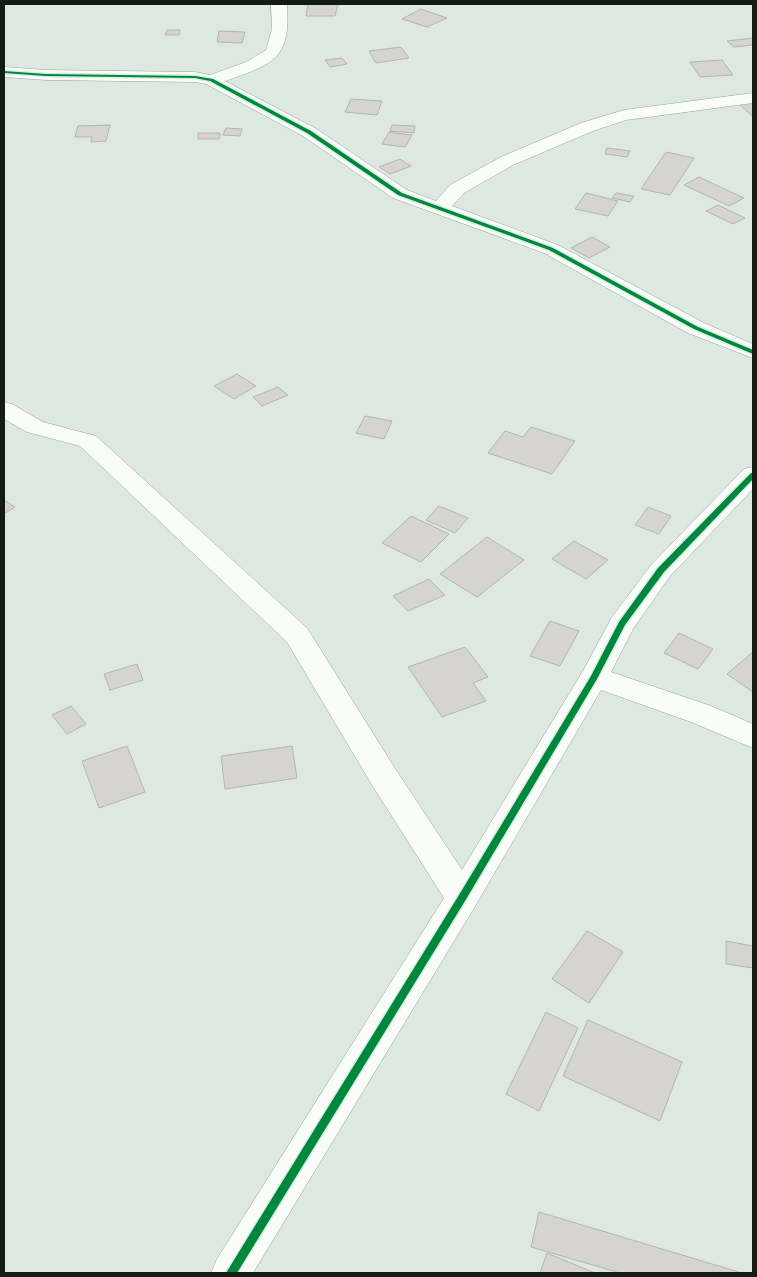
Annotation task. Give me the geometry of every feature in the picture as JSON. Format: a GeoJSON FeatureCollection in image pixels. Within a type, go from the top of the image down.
{"type":"FeatureCollection","features":[{"type":"Feature","properties":{"kind":"street"},"geometry":{"type":"LineString","coordinates":[[211,80],[252,65],[272,53],[280,28],[279,4]]}},
{"type":"Feature","properties":{"kind":"street"},"geometry":{"type":"LineString","coordinates":[[4,72],[46,75],[195,77],[211,80],[309,132],[400,194],[439,210],[551,249],[696,328],[753,352]]}},
{"type":"Feature","properties":{"kind":"street"},"geometry":{"type":"LineString","coordinates":[[439,210],[457,188],[508,161],[587,127],[624,115],[753,98]]}},
{"type":"Feature","properties":{"kind":"street"},"geometry":{"type":"LineString","coordinates":[[4,410],[35,427],[88,441],[297,635],[382,776],[462,898]]}},
{"type":"Feature","properties":{"kind":"street"},"geometry":{"type":"LineString","coordinates":[[231,1273],[462,898],[594,677],[622,624],[661,570],[753,475]]}},
{"type":"Feature","properties":{"kind":"street"},"geometry":{"type":"LineString","coordinates":[[594,677],[701,714],[753,737]]}},
{"type":"Feature","properties":{"kind":"building"},"geometry":{"type":"Polygon","coordinates":[[[308,4],[338,4],[335,16],[306,16],[308,4]]]}},
{"type":"Feature","properties":{"kind":"building"},"geometry":{"type":"Polygon","coordinates":[[[421,9],[447,18],[427,27],[402,19],[421,9]]]}},
{"type":"Feature","properties":{"kind":"building"},"geometry":{"type":"Polygon","coordinates":[[[167,30],[180,30],[179,35],[165,35],[167,30]]]}},
{"type":"Feature","properties":{"kind":"building"},"geometry":{"type":"Polygon","coordinates":[[[219,31],[245,32],[242,43],[217,42],[219,31]]]}},
{"type":"Feature","properties":{"kind":"building"},"geometry":{"type":"Polygon","coordinates":[[[753,38],[753,45],[734,47],[727,41],[753,38]]]}},
{"type":"Feature","properties":{"kind":"building"},"geometry":{"type":"Polygon","coordinates":[[[401,47],[409,58],[376,63],[369,51],[401,47]]]}},
{"type":"Feature","properties":{"kind":"building"},"geometry":{"type":"Polygon","coordinates":[[[342,58],[347,64],[330,67],[325,60],[342,58]]]}},
{"type":"Feature","properties":{"kind":"building"},"geometry":{"type":"Polygon","coordinates":[[[722,60],[733,75],[700,77],[690,62],[722,60]]]}},
{"type":"Feature","properties":{"kind":"building"},"geometry":{"type":"Polygon","coordinates":[[[351,99],[382,101],[377,115],[345,112],[351,99]]]}},
{"type":"Feature","properties":{"kind":"building"},"geometry":{"type":"Polygon","coordinates":[[[753,102],[753,116],[739,104],[753,102]]]}},
{"type":"Feature","properties":{"kind":"building"},"geometry":{"type":"Polygon","coordinates":[[[110,125],[106,141],[91,142],[92,137],[75,137],[78,126],[110,125]]]}},
{"type":"Feature","properties":{"kind":"building"},"geometry":{"type":"Polygon","coordinates":[[[392,125],[415,126],[414,133],[390,131],[392,125]]]}},
{"type":"Feature","properties":{"kind":"building"},"geometry":{"type":"Polygon","coordinates":[[[226,128],[242,129],[240,136],[223,135],[226,128]]]}},
{"type":"Feature","properties":{"kind":"building"},"geometry":{"type":"Polygon","coordinates":[[[389,132],[412,135],[405,147],[382,144],[389,132]]]}},
{"type":"Feature","properties":{"kind":"building"},"geometry":{"type":"Polygon","coordinates":[[[198,133],[220,133],[219,139],[198,139],[198,133]]]}},
{"type":"Feature","properties":{"kind":"building"},"geometry":{"type":"Polygon","coordinates":[[[607,148],[630,151],[627,157],[605,154],[607,148]]]}},
{"type":"Feature","properties":{"kind":"building"},"geometry":{"type":"Polygon","coordinates":[[[666,152],[694,158],[670,195],[641,189],[666,152]]]}},
{"type":"Feature","properties":{"kind":"building"},"geometry":{"type":"Polygon","coordinates":[[[400,159],[411,166],[390,174],[379,167],[400,159]]]}},
{"type":"Feature","properties":{"kind":"building"},"geometry":{"type":"Polygon","coordinates":[[[699,177],[744,198],[729,206],[684,185],[699,177]]]}},
{"type":"Feature","properties":{"kind":"building"},"geometry":{"type":"Polygon","coordinates":[[[586,193],[618,201],[608,216],[575,209],[586,193]]]}},
{"type":"Feature","properties":{"kind":"building"},"geometry":{"type":"Polygon","coordinates":[[[616,193],[634,196],[630,202],[612,198],[616,193]]]}},
{"type":"Feature","properties":{"kind":"building"},"geometry":{"type":"Polygon","coordinates":[[[718,205],[745,218],[733,224],[706,211],[718,205]]]}},
{"type":"Feature","properties":{"kind":"building"},"geometry":{"type":"Polygon","coordinates":[[[592,237],[610,247],[589,258],[571,248],[592,237]]]}},
{"type":"Feature","properties":{"kind":"building"},"geometry":{"type":"Polygon","coordinates":[[[237,374],[256,386],[234,399],[214,386],[237,374]]]}},
{"type":"Feature","properties":{"kind":"building"},"geometry":{"type":"Polygon","coordinates":[[[278,387],[288,395],[262,406],[253,397],[278,387]]]}},
{"type":"Feature","properties":{"kind":"building"},"geometry":{"type":"Polygon","coordinates":[[[365,416],[392,421],[384,439],[356,433],[365,416]]]}},
{"type":"Feature","properties":{"kind":"building"},"geometry":{"type":"Polygon","coordinates":[[[531,427],[575,441],[552,474],[488,453],[505,431],[523,437],[531,427]]]}},
{"type":"Feature","properties":{"kind":"building"},"geometry":{"type":"Polygon","coordinates":[[[4,500],[15,507],[4,514],[4,500]]]}},
{"type":"Feature","properties":{"kind":"building"},"geometry":{"type":"Polygon","coordinates":[[[439,506],[468,518],[455,533],[426,520],[439,506]]]}},
{"type":"Feature","properties":{"kind":"building"},"geometry":{"type":"Polygon","coordinates":[[[648,507],[671,516],[659,534],[635,525],[648,507]]]}},
{"type":"Feature","properties":{"kind":"building"},"geometry":{"type":"Polygon","coordinates":[[[411,516],[449,534],[421,562],[382,543],[411,516]]]}},
{"type":"Feature","properties":{"kind":"building"},"geometry":{"type":"Polygon","coordinates":[[[487,537],[524,560],[477,597],[440,574],[487,537]]]}},
{"type":"Feature","properties":{"kind":"building"},"geometry":{"type":"Polygon","coordinates":[[[574,541],[608,560],[586,579],[552,559],[574,541]]]}},
{"type":"Feature","properties":{"kind":"building"},"geometry":{"type":"Polygon","coordinates":[[[429,579],[445,595],[408,611],[393,596],[429,579]]]}},
{"type":"Feature","properties":{"kind":"building"},"geometry":{"type":"Polygon","coordinates":[[[550,621],[579,631],[560,666],[530,656],[550,621]]]}},
{"type":"Feature","properties":{"kind":"building"},"geometry":{"type":"Polygon","coordinates":[[[679,633],[713,649],[698,669],[664,653],[679,633]]]}},
{"type":"Feature","properties":{"kind":"building"},"geometry":{"type":"Polygon","coordinates":[[[465,647],[488,677],[473,683],[486,701],[442,717],[408,667],[465,647]]]}},
{"type":"Feature","properties":{"kind":"building"},"geometry":{"type":"Polygon","coordinates":[[[753,652],[753,692],[727,674],[753,652]]]}},
{"type":"Feature","properties":{"kind":"building"},"geometry":{"type":"Polygon","coordinates":[[[137,664],[143,680],[110,690],[104,674],[137,664]]]}},
{"type":"Feature","properties":{"kind":"building"},"geometry":{"type":"Polygon","coordinates":[[[71,706],[86,724],[67,734],[52,715],[71,706]]]}},
{"type":"Feature","properties":{"kind":"building"},"geometry":{"type":"Polygon","coordinates":[[[127,746],[145,792],[99,808],[82,761],[127,746]]]}},
{"type":"Feature","properties":{"kind":"building"},"geometry":{"type":"Polygon","coordinates":[[[292,746],[297,778],[225,789],[221,756],[292,746]]]}},
{"type":"Feature","properties":{"kind":"building"},"geometry":{"type":"Polygon","coordinates":[[[587,931],[623,952],[589,1003],[552,979],[587,931]]]}},
{"type":"Feature","properties":{"kind":"building"},"geometry":{"type":"Polygon","coordinates":[[[726,941],[753,946],[753,968],[726,964],[726,941]]]}},
{"type":"Feature","properties":{"kind":"building"},"geometry":{"type":"Polygon","coordinates":[[[546,1012],[578,1028],[539,1111],[506,1094],[546,1012]]]}},
{"type":"Feature","properties":{"kind":"building"},"geometry":{"type":"Polygon","coordinates":[[[588,1020],[682,1062],[660,1121],[563,1076],[588,1020]]]}},
{"type":"Feature","properties":{"kind":"building"},"geometry":{"type":"Polygon","coordinates":[[[539,1212],[742,1273],[620,1273],[531,1247],[539,1212]]]}},
{"type":"Feature","properties":{"kind":"building"},"geometry":{"type":"Polygon","coordinates":[[[547,1253],[595,1273],[540,1273],[547,1253]]]}},
{"type":"Feature","properties":{"kind":"cycle path"},"geometry":{"type":"LineString","coordinates":[[4,72],[46,75],[195,77],[211,80],[309,132],[400,194],[551,249],[696,328],[753,352]]}},
{"type":"Feature","properties":{"kind":"cycle path"},"geometry":{"type":"LineString","coordinates":[[231,1273],[462,898],[594,677],[622,624],[661,570],[753,475]]}}]}
